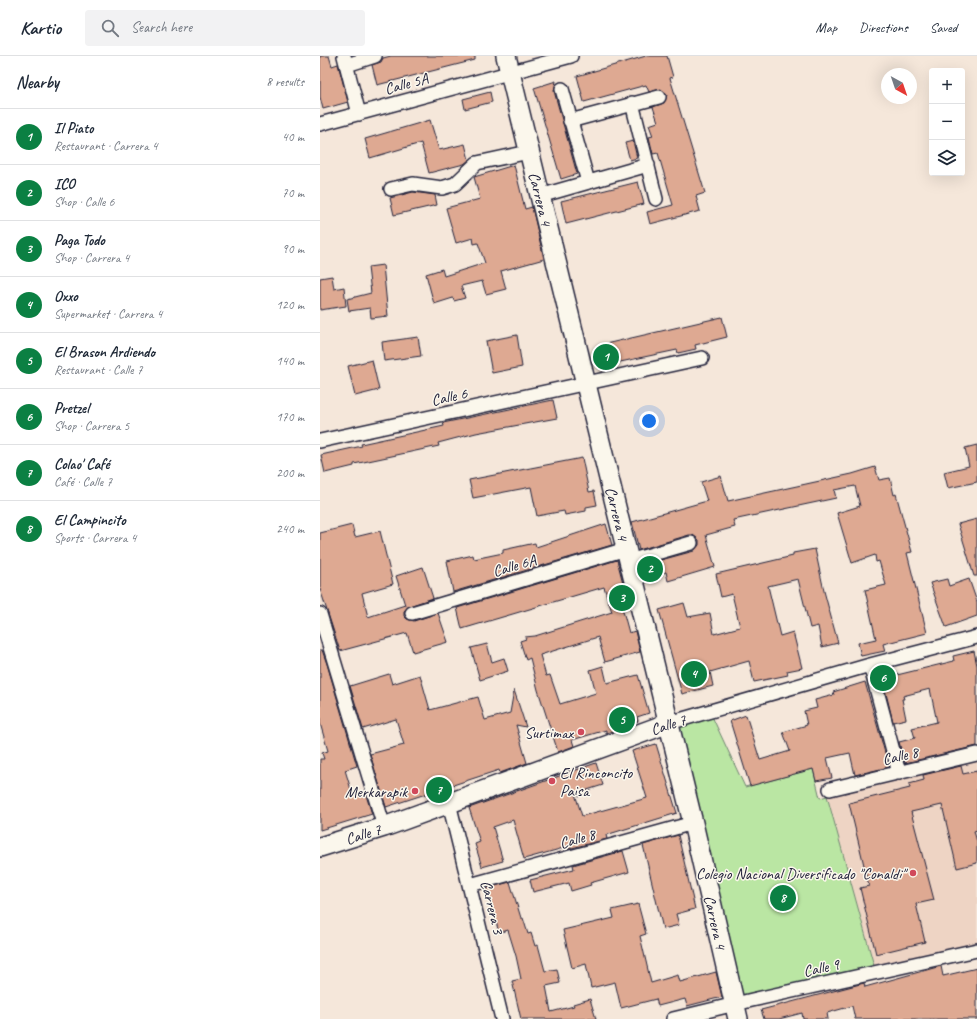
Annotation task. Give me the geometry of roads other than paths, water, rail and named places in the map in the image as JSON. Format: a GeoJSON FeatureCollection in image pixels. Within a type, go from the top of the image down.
{"type":"FeatureCollection","features":[{"type":"Feature","properties":{"kind":"street"},"geometry":{"type":"LineString","coordinates":[[359,114],[346,60],[375,56]]}},
{"type":"Feature","properties":{"kind":"street","name":"Calle 5A"},"geometry":{"type":"LineString","coordinates":[[320,124],[359,114],[508,64],[571,56]]}},
{"type":"Feature","properties":{"kind":"street","name":"Carrera 4"},"geometry":{"type":"LineString","coordinates":[[508,64],[669,723],[736,1012]]}},
{"type":"Feature","properties":{"kind":"street"},"geometry":{"type":"LineString","coordinates":[[562,89],[588,182]]}},
{"type":"Feature","properties":{"kind":"street"},"geometry":{"type":"LineString","coordinates":[[570,121],[659,97]]}},
{"type":"Feature","properties":{"kind":"street"},"geometry":{"type":"LineString","coordinates":[[632,104],[656,199]]}},
{"type":"Feature","properties":{"kind":"street"},"geometry":{"type":"LineString","coordinates":[[391,189],[413,184],[442,188],[455,184],[477,163],[529,152]]}},
{"type":"Feature","properties":{"kind":"street"},"geometry":{"type":"LineString","coordinates":[[540,196],[648,165]]}},
{"type":"Feature","properties":{"kind":"street","name":"Calle 6"},"geometry":{"type":"LineString","coordinates":[[320,441],[702,358]]}},
{"type":"Feature","properties":{"kind":"street"},"geometry":{"type":"LineString","coordinates":[[628,556],[691,543]]}},
{"type":"Feature","properties":{"kind":"street","name":"Calle 6A"},"geometry":{"type":"LineString","coordinates":[[412,613],[628,556]]}},
{"type":"Feature","properties":{"kind":"street"},"geometry":{"type":"LineString","coordinates":[[320,614],[384,827]]}},
{"type":"Feature","properties":{"kind":"street","name":"Calle 7"},"geometry":{"type":"LineString","coordinates":[[320,847],[384,827],[669,723],[977,637]]}},
{"type":"Feature","properties":{"kind":"street"},"geometry":{"type":"LineString","coordinates":[[870,666],[899,772]]}},
{"type":"Feature","properties":{"kind":"street","name":"Calle 8"},"geometry":{"type":"LineString","coordinates":[[830,789],[977,754]]}},
{"type":"Feature","properties":{"kind":"street","name":"Carrera 3"},"geometry":{"type":"LineString","coordinates":[[449,803],[502,1019]]}},
{"type":"Feature","properties":{"kind":"street","name":"Calle 8"},"geometry":{"type":"LineString","coordinates":[[470,886],[693,823]]}},
{"type":"Feature","properties":{"kind":"street","name":"Calle 9"},"geometry":{"type":"LineString","coordinates":[[673,1019],[736,1012],[977,950]]}},
{"type":"Feature","properties":{"kind":"place","name":"Il Piato"},"geometry":{"type":"Point","coordinates":[606,357]}},
{"type":"Feature","properties":{"kind":"place","name":"ICO"},"geometry":{"type":"Point","coordinates":[650,569]}},
{"type":"Feature","properties":{"kind":"place","name":"Paga Todo"},"geometry":{"type":"Point","coordinates":[622,598]}},
{"type":"Feature","properties":{"kind":"place","name":"Oxxo"},"geometry":{"type":"Point","coordinates":[694,674]}},
{"type":"Feature","properties":{"kind":"place","name":"Pretzel"},"geometry":{"type":"Point","coordinates":[883,678]}},
{"type":"Feature","properties":{"kind":"place","name":"El Brason Ardiendo"},"geometry":{"type":"Point","coordinates":[622,720]}},
{"type":"Feature","properties":{"kind":"place","name":"Surtimax"},"geometry":{"type":"Point","coordinates":[581,732]}},
{"type":"Feature","properties":{"kind":"place","name":"El Rinconcito Paisa"},"geometry":{"type":"Point","coordinates":[552,781]}},
{"type":"Feature","properties":{"kind":"place","name":"Colao' Café"},"geometry":{"type":"Point","coordinates":[439,790]}},
{"type":"Feature","properties":{"kind":"place","name":"Merkarapik"},"geometry":{"type":"Point","coordinates":[415,791]}},
{"type":"Feature","properties":{"kind":"place","name":"Colegio Nacional Diversificado \"Conaldi\""},"geometry":{"type":"Point","coordinates":[913,873]}},
{"type":"Feature","properties":{"kind":"place","name":"El Campincito"},"geometry":{"type":"Point","coordinates":[783,898]}}]}
